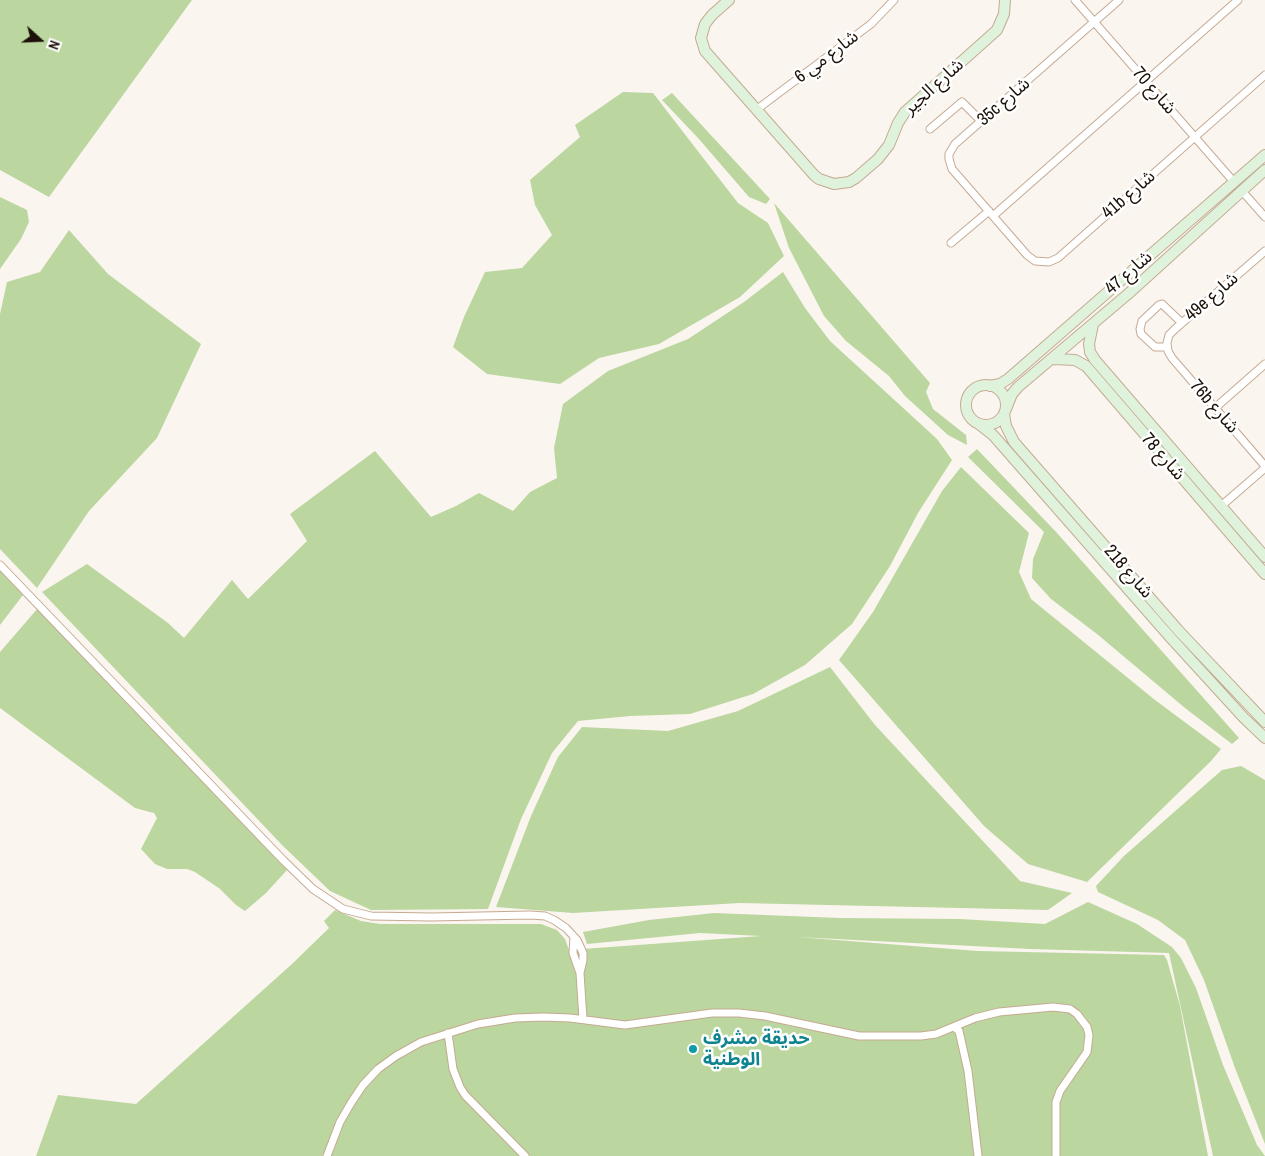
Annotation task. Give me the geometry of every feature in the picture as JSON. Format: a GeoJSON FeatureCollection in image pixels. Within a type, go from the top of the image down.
{"type":"FeatureCollection","features":[{"type":"Feature","properties":{"kind":"street","name":"شارع الجير"},"geometry":{"type":"LineString","coordinates":[[729,0],[708,19],[703,29],[702,43],[709,56],[819,179],[834,184],[849,182],[856,178],[882,155],[889,145],[898,123],[910,108],[993,35],[1002,20],[1005,0]]}},
{"type":"Feature","properties":{"kind":"street"},"geometry":{"type":"LineString","coordinates":[[709,56],[706,42],[708,30],[713,21],[736,0]]}},
{"type":"Feature","properties":{"kind":"street","name":"شارع مي 6"},"geometry":{"type":"LineString","coordinates":[[756,110],[871,24],[894,0]]}},
{"type":"Feature","properties":{"kind":"street","name":"شارع 70"},"geometry":{"type":"LineString","coordinates":[[1075,0],[1093,23],[1234,182]]}},
{"type":"Feature","properties":{"kind":"street","name":"35c شارع"},"geometry":{"type":"LineString","coordinates":[[991,213],[952,169],[949,159],[951,148],[1119,0]]}},
{"type":"Feature","properties":{"kind":"street"},"geometry":{"type":"LineString","coordinates":[[950,243],[991,213],[1238,0]]}},
{"type":"Feature","properties":{"kind":"street","name":"41b شارع"},"geometry":{"type":"LineString","coordinates":[[991,213],[1030,258],[1039,262],[1054,260],[1265,75]]}},
{"type":"Feature","properties":{"kind":"street"},"geometry":{"type":"LineString","coordinates":[[930,129],[962,102],[981,121]]}},
{"type":"Feature","properties":{"kind":"street","name":"شارع 47"},"geometry":{"type":"LineString","coordinates":[[990,386],[1000,384],[1008,379],[1265,155]]}},
{"type":"Feature","properties":{"kind":"street","name":"شارع 47"},"geometry":{"type":"LineString","coordinates":[[1005,411],[1012,394],[1018,387],[1093,324],[1265,170]]}},
{"type":"Feature","properties":{"kind":"street"},"geometry":{"type":"LineString","coordinates":[[1242,191],[1265,217]]}},
{"type":"Feature","properties":{"kind":"street","name":"49e شارع"},"geometry":{"type":"LineString","coordinates":[[1167,347],[1170,335],[1182,322],[1265,251]]}},
{"type":"Feature","properties":{"kind":"street"},"geometry":{"type":"LineString","coordinates":[[1167,347],[1158,348],[1154,346],[1141,334],[1141,324],[1162,304],[1166,305],[1182,322]]}},
{"type":"Feature","properties":{"kind":"street","name":"شارع 78"},"geometry":{"type":"LineString","coordinates":[[1093,324],[1089,344],[1090,352],[1095,360],[1265,557]]}},
{"type":"Feature","properties":{"kind":"street","name":"76b شارع"},"geometry":{"type":"LineString","coordinates":[[1167,347],[1172,358],[1265,467]]}},
{"type":"Feature","properties":{"kind":"street","name":"شارع 78"},"geometry":{"type":"LineString","coordinates":[[1053,359],[1075,360],[1086,366],[1265,574]]}},
{"type":"Feature","properties":{"kind":"street"},"geometry":{"type":"LineString","coordinates":[[1215,408],[1265,364]]}},
{"type":"Feature","properties":{"kind":"street"},"geometry":{"type":"LineString","coordinates":[[979,424],[990,425],[996,423],[1005,411],[1006,400],[1001,392],[990,386],[984,385],[974,390],[967,399],[966,405],[970,416],[979,424],[997,440],[1170,637],[1244,718],[1265,738]]}},
{"type":"Feature","properties":{"kind":"street","name":"شارع 218"},"geometry":{"type":"LineString","coordinates":[[1005,411],[1006,426],[1014,442],[1178,630],[1265,722]]}},
{"type":"Feature","properties":{"kind":"street"},"geometry":{"type":"LineString","coordinates":[[1220,506],[1265,467]]}},
{"type":"Feature","properties":{"kind":"street"},"geometry":{"type":"LineString","coordinates":[[1223,525],[1230,528],[1243,541],[1246,541],[1248,538]]}},
{"type":"Feature","properties":{"kind":"street"},"geometry":{"type":"LineString","coordinates":[[0,565],[284,862],[324,897],[352,912],[381,917],[540,915],[559,922],[580,944],[583,953],[580,973],[583,1019]]}},
{"type":"Feature","properties":{"kind":"street"},"geometry":{"type":"LineString","coordinates":[[326,1156],[345,1112],[370,1077],[387,1062],[421,1042],[478,1024],[515,1018],[543,1017],[583,1019],[625,1026],[705,1014],[739,1013],[765,1016],[870,1037],[926,1036],[975,1018],[999,1012],[1053,1006],[1070,1009],[1083,1020],[1087,1027],[1089,1044],[1083,1059],[1058,1096],[1055,1108],[1056,1156]]}},
{"type":"Feature","properties":{"kind":"street"},"geometry":{"type":"LineString","coordinates":[[954,1026],[960,1034],[968,1071],[978,1156]]}},
{"type":"Feature","properties":{"kind":"street"},"geometry":{"type":"LineString","coordinates":[[448,1033],[453,1069],[460,1087],[465,1095],[521,1155]]}},
{"type":"Feature","properties":{"kind":"green space"},"geometry":{"type":"Polygon","coordinates":[[[0,0],[192,0],[49,197],[0,170],[0,0]]]}},
{"type":"Feature","properties":{"kind":"green space"},"geometry":{"type":"Polygon","coordinates":[[[623,92],[653,93],[738,203],[768,223],[784,256],[740,297],[659,344],[599,358],[560,384],[487,374],[453,347],[464,317],[485,272],[522,268],[552,235],[535,205],[530,180],[580,137],[575,125],[623,92]]]}},
{"type":"Feature","properties":{"kind":"green space"},"geometry":{"type":"Polygon","coordinates":[[[672,93],[770,199],[766,204],[749,197],[662,100],[672,93]]]}},
{"type":"Feature","properties":{"kind":"green space"},"geometry":{"type":"Polygon","coordinates":[[[0,197],[27,210],[29,222],[21,239],[0,269],[0,197]]]}},
{"type":"Feature","properties":{"kind":"green space"},"geometry":{"type":"Polygon","coordinates":[[[774,203],[930,383],[926,392],[933,409],[966,435],[967,445],[948,435],[905,396],[889,376],[846,341],[824,316],[789,248],[774,203]]]}},
{"type":"Feature","properties":{"kind":"green space"},"geometry":{"type":"Polygon","coordinates":[[[69,230],[108,274],[201,344],[157,438],[89,511],[37,588],[0,549],[0,314],[7,282],[40,272],[69,230]]]}},
{"type":"Feature","properties":{"kind":"green space"},"geometry":{"type":"Polygon","coordinates":[[[783,272],[805,308],[830,341],[937,439],[952,460],[918,513],[890,566],[852,624],[805,665],[753,694],[690,714],[630,716],[578,721],[552,753],[521,819],[488,909],[371,910],[330,891],[282,845],[42,592],[87,564],[168,623],[184,638],[232,580],[248,599],[307,541],[290,514],[375,451],[431,517],[479,493],[513,511],[530,492],[557,478],[554,448],[563,404],[608,371],[688,339],[744,302],[783,272]]]}},
{"type":"Feature","properties":{"kind":"green space"},"geometry":{"type":"Polygon","coordinates":[[[977,449],[1057,533],[1239,738],[1232,744],[1051,599],[1032,578],[1033,559],[1044,532],[968,457],[977,449]]]}},
{"type":"Feature","properties":{"kind":"green space"},"geometry":{"type":"Polygon","coordinates":[[[961,467],[1029,533],[1019,572],[1031,599],[1155,700],[1221,749],[1087,882],[1028,864],[984,826],[839,660],[873,612],[942,491],[961,467]]]}},
{"type":"Feature","properties":{"kind":"green space"},"geometry":{"type":"Polygon","coordinates":[[[0,571],[23,595],[0,625],[0,571]]]}},
{"type":"Feature","properties":{"kind":"green space"},"geometry":{"type":"Polygon","coordinates":[[[38,608],[287,870],[266,893],[245,911],[220,889],[195,872],[187,869],[167,869],[155,864],[141,849],[157,818],[154,813],[135,808],[0,708],[0,652],[38,608]]]}},
{"type":"Feature","properties":{"kind":"green space"},"geometry":{"type":"Polygon","coordinates":[[[830,667],[875,725],[1020,881],[1072,893],[1048,910],[740,903],[573,913],[496,907],[531,816],[558,757],[582,727],[668,731],[738,711],[830,667]]]}},
{"type":"Feature","properties":{"kind":"green space"},"geometry":{"type":"Polygon","coordinates":[[[1241,766],[1265,780],[1265,1144],[1235,1068],[1204,980],[1185,940],[1158,920],[1098,892],[1096,886],[1124,856],[1222,770],[1241,766]]]}},
{"type":"Feature","properties":{"kind":"green space","name":"حديقة مشرف الوطنية"},"geometry":{"type":"Polygon","coordinates":[[[1088,902],[1137,924],[1172,947],[1181,958],[1196,988],[1223,1065],[1257,1145],[1265,1156],[1213,1156],[1169,953],[1030,949],[797,937],[978,951],[1164,955],[1180,1006],[1208,1156],[36,1156],[58,1095],[136,1104],[292,964],[329,928],[324,921],[335,910],[361,921],[380,924],[541,924],[557,930],[565,939],[569,950],[761,936],[700,933],[587,944],[583,932],[649,920],[714,913],[840,918],[960,919],[1045,924],[1088,902]]]}},
{"type":"Feature","properties":{"kind":"place","name":"حديقة مشرف الوطنية"},"geometry":{"type":"Point","coordinates":[693,1049]}}]}
